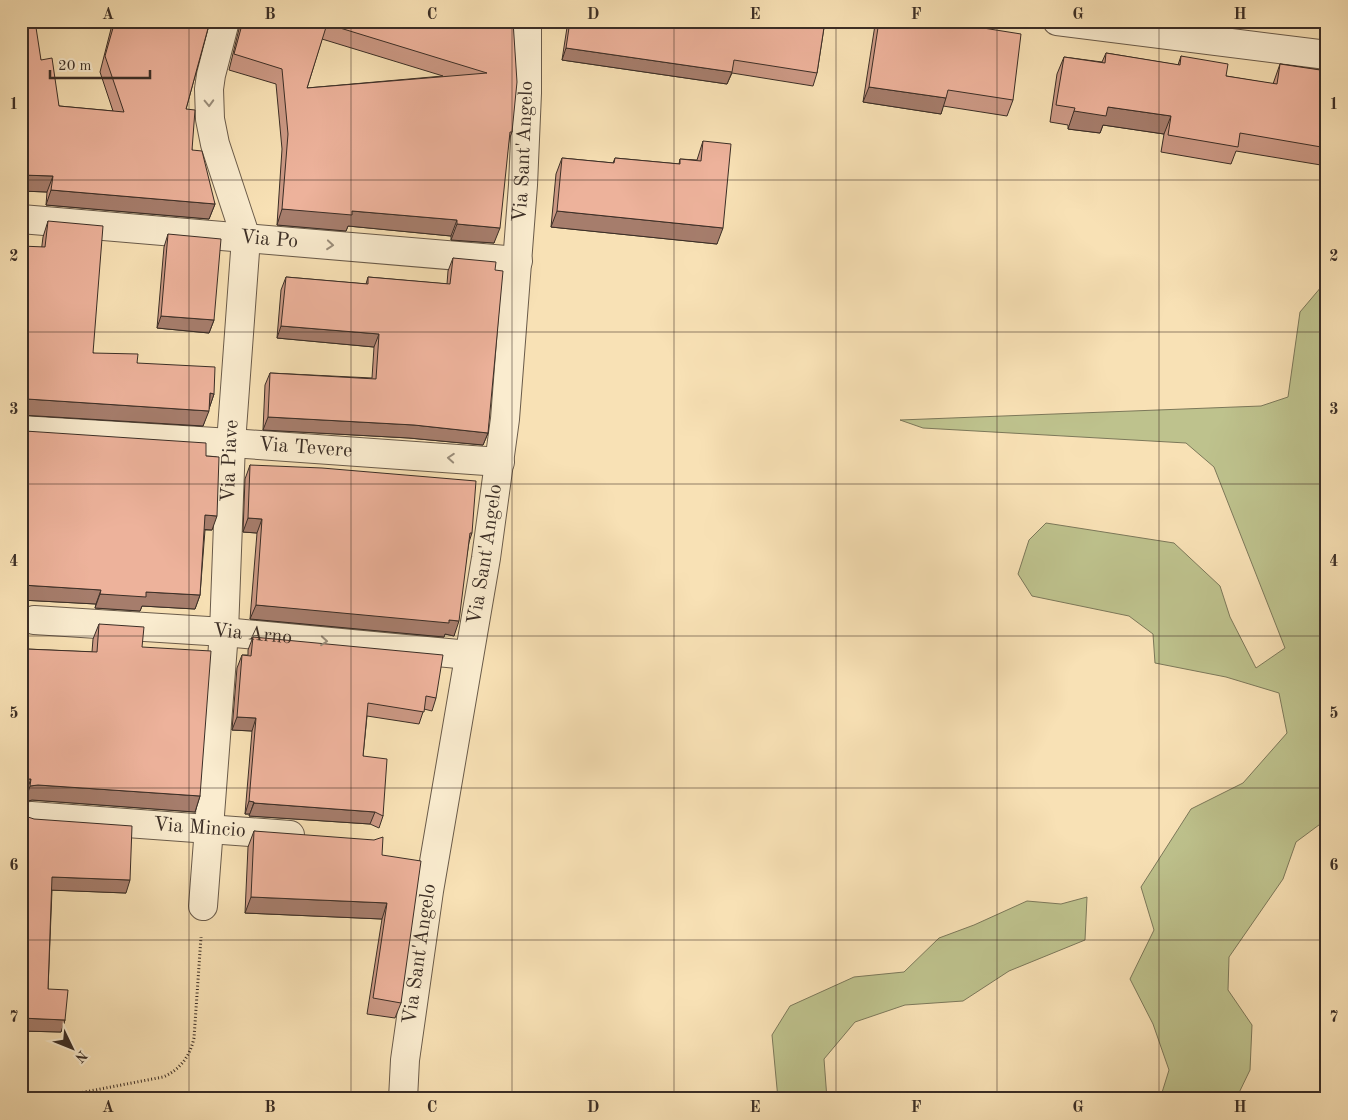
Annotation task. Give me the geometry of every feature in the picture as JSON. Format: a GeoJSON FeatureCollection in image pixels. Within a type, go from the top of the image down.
{"type":"FeatureCollection","features":[{"type":"Feature","properties":{"kind":"street","name":"Via Piave"},"geometry":{"type":"LineString","coordinates":[[203,906],[224,632],[231,443],[246,238],[215,144],[210,119],[209,90],[211,75],[225,21]]}},
{"type":"Feature","properties":{"kind":"street","name":"Via Sant'Angelo"},"geometry":{"type":"LineString","coordinates":[[403,1090],[430,882],[486,558],[500,462],[518,260],[527,102],[527,21]]}},
{"type":"Feature","properties":{"kind":"street"},"geometry":{"type":"LineString","coordinates":[[1057,21],[1327,55]]}},
{"type":"Feature","properties":{"kind":"street","name":"Via Po"},"geometry":{"type":"LineString","coordinates":[[21,219],[518,260]]}},
{"type":"Feature","properties":{"kind":"street","name":"Via Tevere"},"geometry":{"type":"LineString","coordinates":[[21,430],[500,462]]}},
{"type":"Feature","properties":{"kind":"street","name":"Via Arno"},"geometry":{"type":"LineString","coordinates":[[34,620],[224,632],[469,655]]}},
{"type":"Feature","properties":{"kind":"street","name":"Via Mincio"},"geometry":{"type":"LineString","coordinates":[[31,816],[312,836]]}},
{"type":"Feature","properties":{"kind":"path"},"geometry":{"type":"LineString","coordinates":[[48,1099],[163,1077],[171,1074],[184,1062],[194,1038],[203,906]]}},
{"type":"Feature","properties":{"kind":"green space"},"geometry":{"type":"Polygon","coordinates":[[[1327,280],[1327,819],[1296,842],[1283,879],[1229,957],[1228,990],[1252,1025],[1250,1070],[1236,1099],[1160,1099],[1169,1070],[1153,1024],[1130,979],[1154,930],[1141,887],[1191,809],[1243,783],[1287,733],[1279,693],[1226,677],[1155,663],[1153,634],[1129,616],[1032,596],[1018,574],[1029,540],[1046,523],[1174,543],[1220,586],[1230,617],[1256,668],[1285,648],[1214,467],[1186,443],[923,428],[900,420],[1261,406],[1288,397],[1300,312],[1327,280]]]}},
{"type":"Feature","properties":{"kind":"green space"},"geometry":{"type":"Polygon","coordinates":[[[1087,897],[1085,940],[1009,971],[963,1001],[905,1005],[855,1022],[824,1059],[827,1099],[778,1099],[772,1035],[790,1006],[854,977],[904,972],[939,938],[974,925],[1027,901],[1061,904],[1087,897]]]}},
{"type":"Feature","properties":{"kind":"building"},"geometry":{"type":"Polygon","coordinates":[[[35,21],[41,60],[52,58],[59,106],[124,112],[105,56],[115,21],[210,21],[186,109],[195,110],[192,150],[202,151],[215,204],[51,190],[53,176],[21,175],[21,23],[35,21]]]}},
{"type":"Feature","properties":{"kind":"building"},"geometry":{"type":"Polygon","coordinates":[[[243,21],[513,21],[517,82],[500,228],[457,224],[457,220],[352,211],[352,215],[282,209],[288,134],[282,69],[234,54],[243,21]],[[327,24],[307,88],[487,73],[327,24]]]}},
{"type":"Feature","properties":{"kind":"building"},"geometry":{"type":"Polygon","coordinates":[[[570,21],[825,21],[817,73],[734,60],[732,72],[566,48],[570,21]]]}},
{"type":"Feature","properties":{"kind":"building"},"geometry":{"type":"Polygon","coordinates":[[[879,21],[958,21],[958,24],[1021,34],[1013,100],[948,90],[946,98],[869,87],[879,21]]]}},
{"type":"Feature","properties":{"kind":"building"},"geometry":{"type":"Polygon","coordinates":[[[1106,53],[1180,65],[1181,56],[1228,64],[1226,76],[1277,84],[1280,64],[1327,71],[1327,148],[1240,133],[1238,147],[1168,135],[1171,116],[1108,107],[1106,116],[1074,111],[1075,108],[1056,105],[1064,57],[1105,63],[1106,53]]]}},
{"type":"Feature","properties":{"kind":"building"},"geometry":{"type":"Polygon","coordinates":[[[703,141],[731,144],[723,228],[557,211],[562,158],[614,163],[615,158],[680,164],[680,159],[701,161],[703,141]]]}},
{"type":"Feature","properties":{"kind":"building"},"geometry":{"type":"Polygon","coordinates":[[[48,221],[103,226],[93,353],[138,354],[137,363],[215,367],[214,394],[210,393],[209,411],[27,399],[21,401],[21,246],[45,247],[48,221]]]}},
{"type":"Feature","properties":{"kind":"building"},"geometry":{"type":"Polygon","coordinates":[[[168,234],[221,239],[214,320],[161,316],[168,234]]]}},
{"type":"Feature","properties":{"kind":"building"},"geometry":{"type":"Polygon","coordinates":[[[453,258],[496,262],[495,270],[503,271],[488,433],[414,425],[268,417],[270,373],[376,379],[379,334],[281,326],[286,277],[368,284],[368,277],[450,284],[453,258]]]}},
{"type":"Feature","properties":{"kind":"building"},"geometry":{"type":"Polygon","coordinates":[[[21,429],[25,431],[206,443],[206,456],[219,457],[217,516],[205,515],[200,595],[146,592],[146,597],[100,594],[101,590],[22,585],[27,510],[21,509],[21,429]]]}},
{"type":"Feature","properties":{"kind":"building"},"geometry":{"type":"Polygon","coordinates":[[[250,465],[322,468],[476,481],[472,533],[470,533],[459,621],[449,620],[449,623],[256,605],[262,519],[248,518],[250,465]]]}},
{"type":"Feature","properties":{"kind":"building"},"geometry":{"type":"Polygon","coordinates":[[[99,624],[144,627],[142,647],[211,651],[200,796],[30,786],[31,779],[21,779],[26,649],[97,652],[99,624]]]}},
{"type":"Feature","properties":{"kind":"building"},"geometry":{"type":"Polygon","coordinates":[[[253,637],[443,655],[436,698],[426,696],[424,712],[368,703],[363,756],[387,759],[383,816],[375,812],[254,803],[249,801],[256,718],[237,717],[242,655],[251,656],[253,637]]]}},
{"type":"Feature","properties":{"kind":"building"},"geometry":{"type":"Polygon","coordinates":[[[28,817],[132,826],[130,880],[52,877],[48,989],[68,990],[65,1020],[21,1018],[21,922],[23,922],[28,817]]]}},
{"type":"Feature","properties":{"kind":"building"},"geometry":{"type":"Polygon","coordinates":[[[254,831],[374,840],[383,837],[382,855],[421,861],[401,1003],[373,998],[387,903],[251,897],[254,831]]]}}]}
